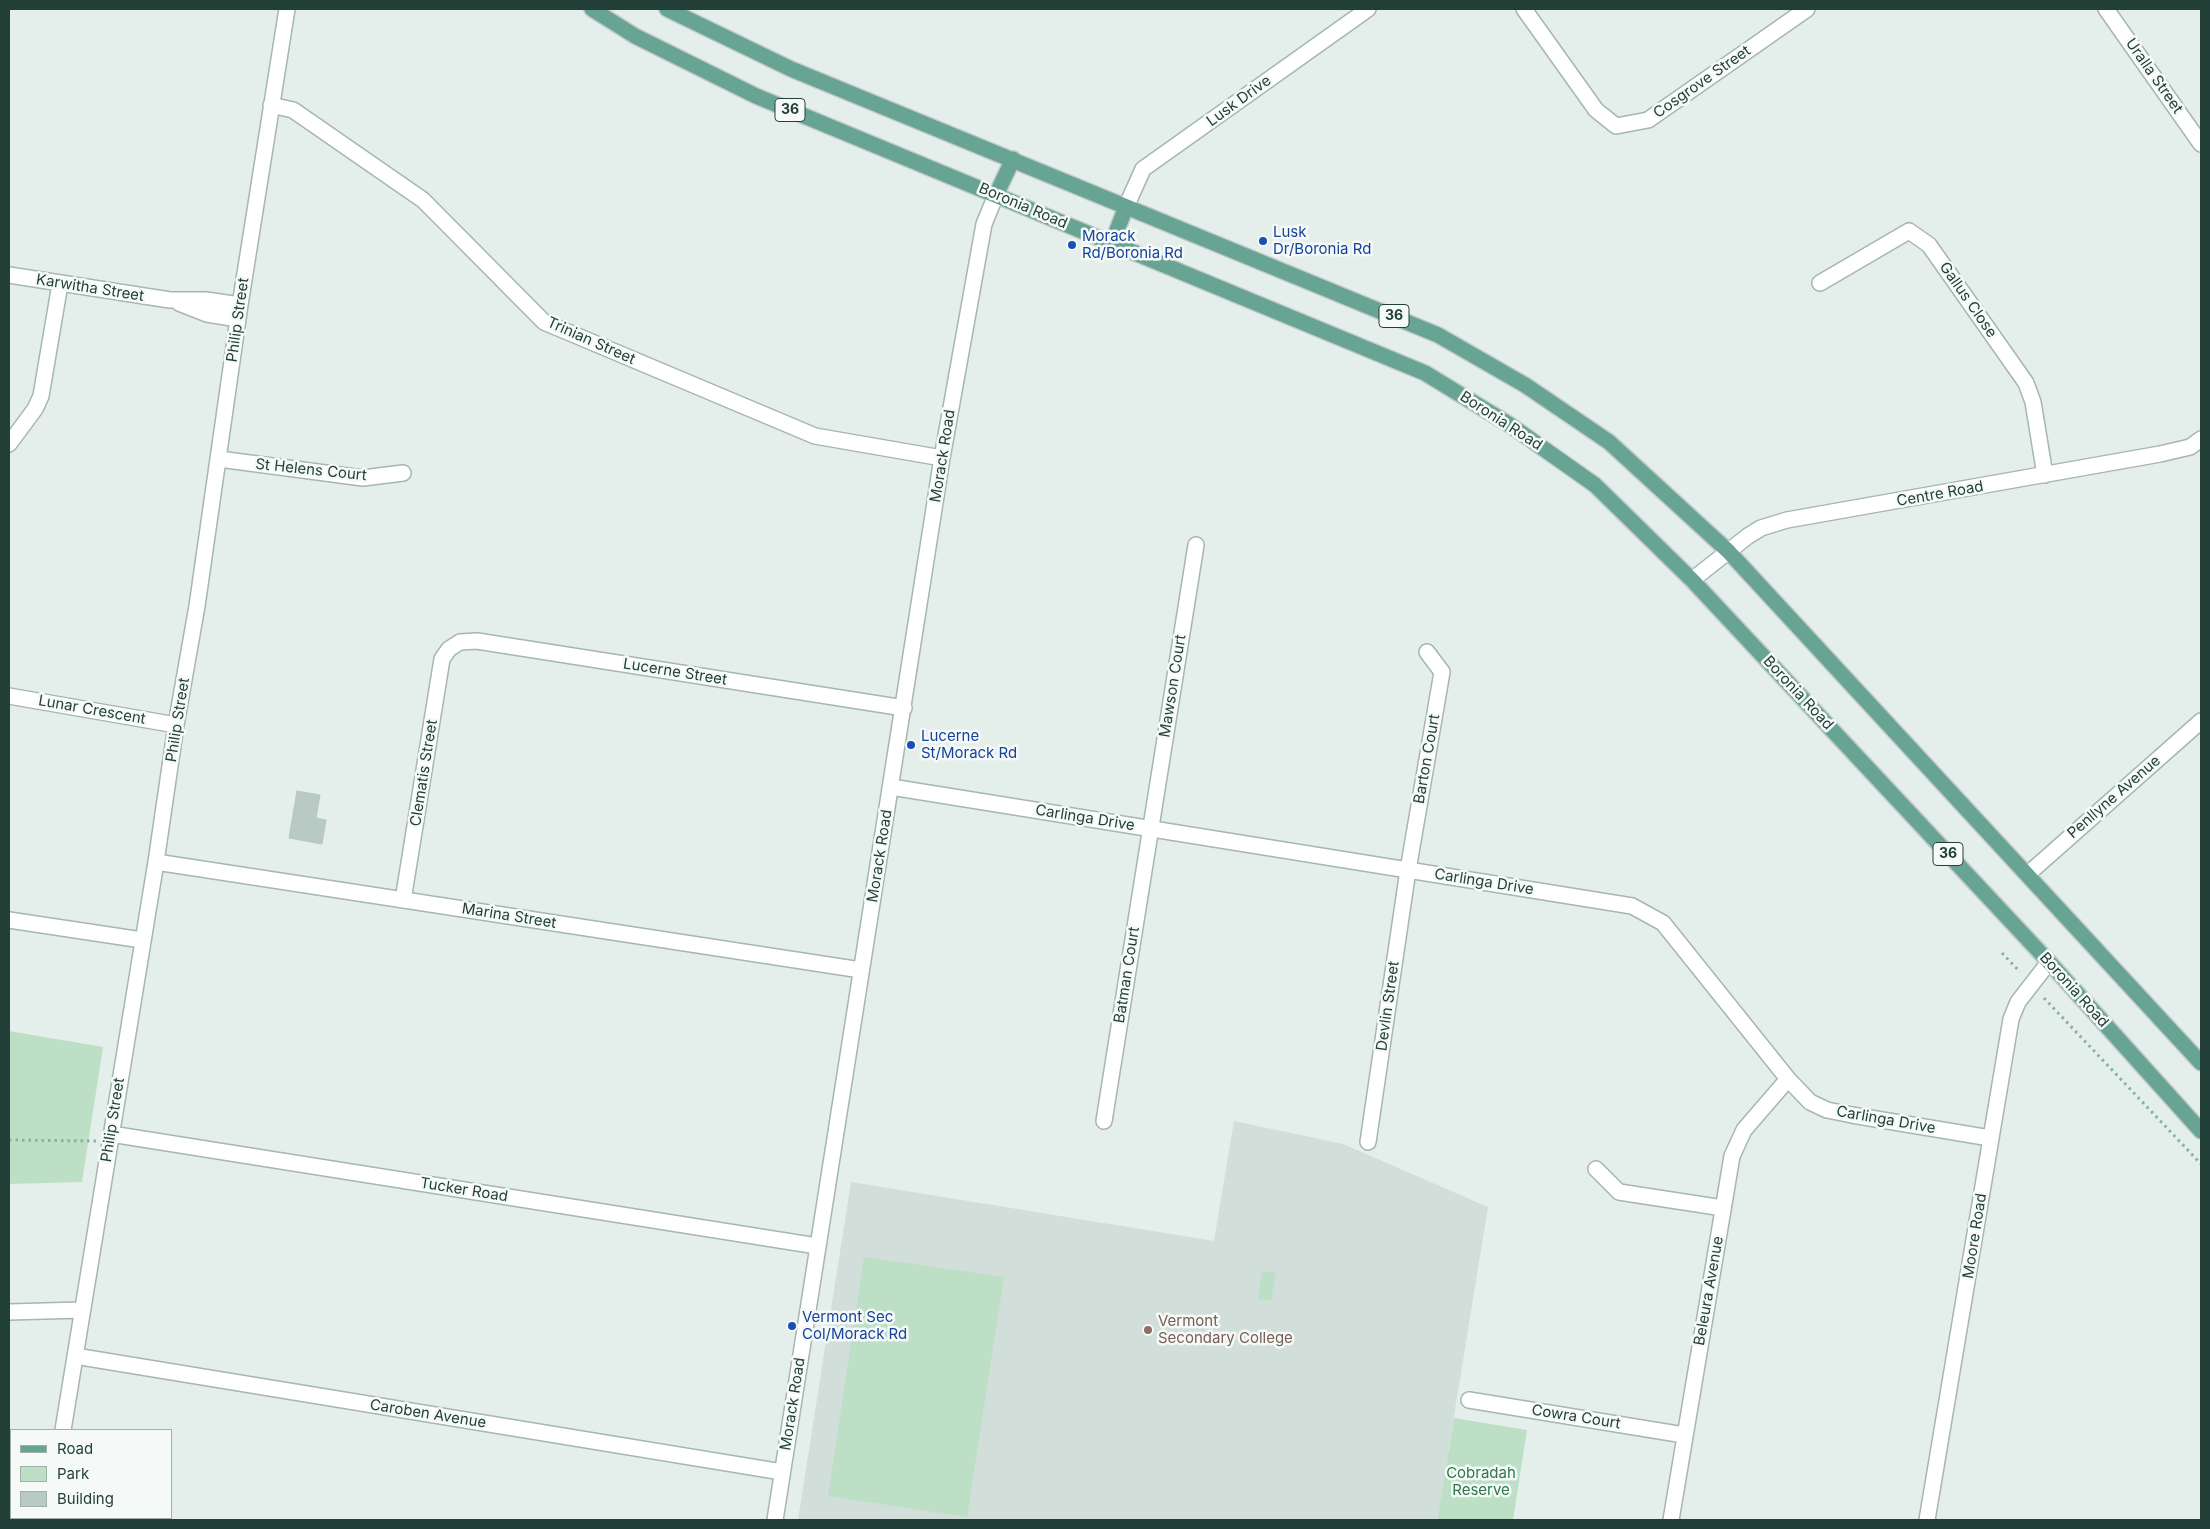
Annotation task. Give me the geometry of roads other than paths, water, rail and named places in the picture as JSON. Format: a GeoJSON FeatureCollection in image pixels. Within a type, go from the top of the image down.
{"type":"FeatureCollection","features":[{"type":"Feature","properties":{"kind":"main road","name":"Boronia Road"},"geometry":{"type":"LineString","coordinates":[[592,9],[635,36],[756,96],[1425,373],[1510,425],[1594,485],[1692,580],[2049,962],[2201,1131]]}},
{"type":"Feature","properties":{"kind":"main road","name":"36"},"geometry":{"type":"LineString","coordinates":[[667,9],[791,69],[1446,339],[1525,385],[1610,442],[1728,551],[2201,1063]]}},
{"type":"Feature","properties":{"kind":"main road"},"geometry":{"type":"LineString","coordinates":[[996,195],[1013,159]]}},
{"type":"Feature","properties":{"kind":"main road"},"geometry":{"type":"LineString","coordinates":[[1112,243],[1126,207]]}},
{"type":"Feature","properties":{"kind":"street","name":"Philip Street"},"geometry":{"type":"LineString","coordinates":[[63,1429],[81,1310],[156,862],[176,725],[197,606],[239,312],[287,9]]}},
{"type":"Feature","properties":{"kind":"street","name":"Lusk Drive"},"geometry":{"type":"LineString","coordinates":[[1126,207],[1143,169],[1368,9]]}},
{"type":"Feature","properties":{"kind":"street","name":"Cosgrove Street"},"geometry":{"type":"LineString","coordinates":[[1524,9],[1596,110],[1616,126],[1648,120],[1807,9]]}},
{"type":"Feature","properties":{"kind":"street","name":"Uralla Street"},"geometry":{"type":"LineString","coordinates":[[2106,9],[2201,144]]}},
{"type":"Feature","properties":{"kind":"street","name":"Trinian Street"},"geometry":{"type":"LineString","coordinates":[[271,105],[293,110],[423,200],[544,322],[816,436],[942,458]]}},
{"type":"Feature","properties":{"kind":"street","name":"Morack Road"},"geometry":{"type":"LineString","coordinates":[[775,1520],[942,458],[984,224],[996,195]]}},
{"type":"Feature","properties":{"kind":"street","name":"Gallus Close"},"geometry":{"type":"LineString","coordinates":[[1820,283],[1909,231],[1929,245],[2026,383],[2034,402],[2045,476]]}},
{"type":"Feature","properties":{"kind":"street","name":"Karwitha Street"},"geometry":{"type":"LineString","coordinates":[[9,275],[170,300],[206,300],[239,312]]}},
{"type":"Feature","properties":{"kind":"street"},"geometry":{"type":"LineString","coordinates":[[9,444],[35,409],[41,396],[60,284]]}},
{"type":"Feature","properties":{"kind":"street","name":"Centre Road"},"geometry":{"type":"LineString","coordinates":[[1692,580],[1761,528],[1787,520],[2045,476],[2190,447],[2201,440]]}},
{"type":"Feature","properties":{"kind":"street","name":"St Helens Court"},"geometry":{"type":"LineString","coordinates":[[219,459],[363,478],[402,473]]}},
{"type":"Feature","properties":{"kind":"street","name":"Mawson Court"},"geometry":{"type":"LineString","coordinates":[[1149,828],[1196,545]]}},
{"type":"Feature","properties":{"kind":"street","name":"Lucerne Street"},"geometry":{"type":"LineString","coordinates":[[449,649],[460,642],[477,641],[904,708]]}},
{"type":"Feature","properties":{"kind":"street","name":"Clematis Street"},"geometry":{"type":"LineString","coordinates":[[403,900],[442,659],[449,649]]}},
{"type":"Feature","properties":{"kind":"street","name":"Barton Court"},"geometry":{"type":"LineString","coordinates":[[1408,870],[1442,672],[1427,652]]}},
{"type":"Feature","properties":{"kind":"street","name":"Lunar Crescent"},"geometry":{"type":"LineString","coordinates":[[9,696],[176,725]]}},
{"type":"Feature","properties":{"kind":"street","name":"Penllyne Avenue"},"geometry":{"type":"LineString","coordinates":[[2028,874],[2201,721]]}},
{"type":"Feature","properties":{"kind":"street","name":"Carlinga Drive"},"geometry":{"type":"LineString","coordinates":[[891,787],[1632,906],[1663,923],[1788,1079],[1810,1102],[1827,1110],[1990,1138]]}},
{"type":"Feature","properties":{"kind":"street","name":"Batman Court"},"geometry":{"type":"LineString","coordinates":[[1104,1121],[1149,828]]}},
{"type":"Feature","properties":{"kind":"street","name":"Marina Street"},"geometry":{"type":"LineString","coordinates":[[156,862],[861,970]]}},
{"type":"Feature","properties":{"kind":"street","name":"Devlin Street"},"geometry":{"type":"LineString","coordinates":[[1368,1142],[1408,870]]}},
{"type":"Feature","properties":{"kind":"street"},"geometry":{"type":"LineString","coordinates":[[9,920],[142,940]]}},
{"type":"Feature","properties":{"kind":"street","name":"Moore Road"},"geometry":{"type":"LineString","coordinates":[[1927,1520],[2011,1019],[2018,1002],[2049,962]]}},
{"type":"Feature","properties":{"kind":"street","name":"Beleura Avenue"},"geometry":{"type":"LineString","coordinates":[[1671,1520],[1732,1156],[1744,1130],[1788,1079]]}},
{"type":"Feature","properties":{"kind":"street","name":"Tucker Road"},"geometry":{"type":"LineString","coordinates":[[110,1138],[818,1246]]}},
{"type":"Feature","properties":{"kind":"street"},"geometry":{"type":"LineString","coordinates":[[1596,1169],[1618,1192],[1723,1208]]}},
{"type":"Feature","properties":{"kind":"street"},"geometry":{"type":"LineString","coordinates":[[9,1312],[81,1310]]}},
{"type":"Feature","properties":{"kind":"street","name":"Caroben Avenue"},"geometry":{"type":"LineString","coordinates":[[75,1356],[782,1472]]}},
{"type":"Feature","properties":{"kind":"street","name":"Cowra Court"},"geometry":{"type":"LineString","coordinates":[[1469,1400],[1684,1435]]}},
{"type":"Feature","properties":{"kind":"place","name":"Lusk Dr/Boronia Rd"},"geometry":{"type":"Point","coordinates":[1263,241]}},
{"type":"Feature","properties":{"kind":"place","name":"Morack Rd/Boronia Rd"},"geometry":{"type":"Point","coordinates":[1072,245]}},
{"type":"Feature","properties":{"kind":"place","name":"Lucerne St/Morack Rd"},"geometry":{"type":"Point","coordinates":[911,745]}},
{"type":"Feature","properties":{"kind":"place","name":"Vermont Sec Col/Morack Rd"},"geometry":{"type":"Point","coordinates":[792,1326]}},
{"type":"Feature","properties":{"kind":"place","name":"Vermont Secondary College"},"geometry":{"type":"Point","coordinates":[1148,1330]}},
{"type":"Feature","properties":{"kind":"park label","name":"Cobradah Reserve"},"geometry":{"type":"Point","coordinates":[1481,1482]}}]}
